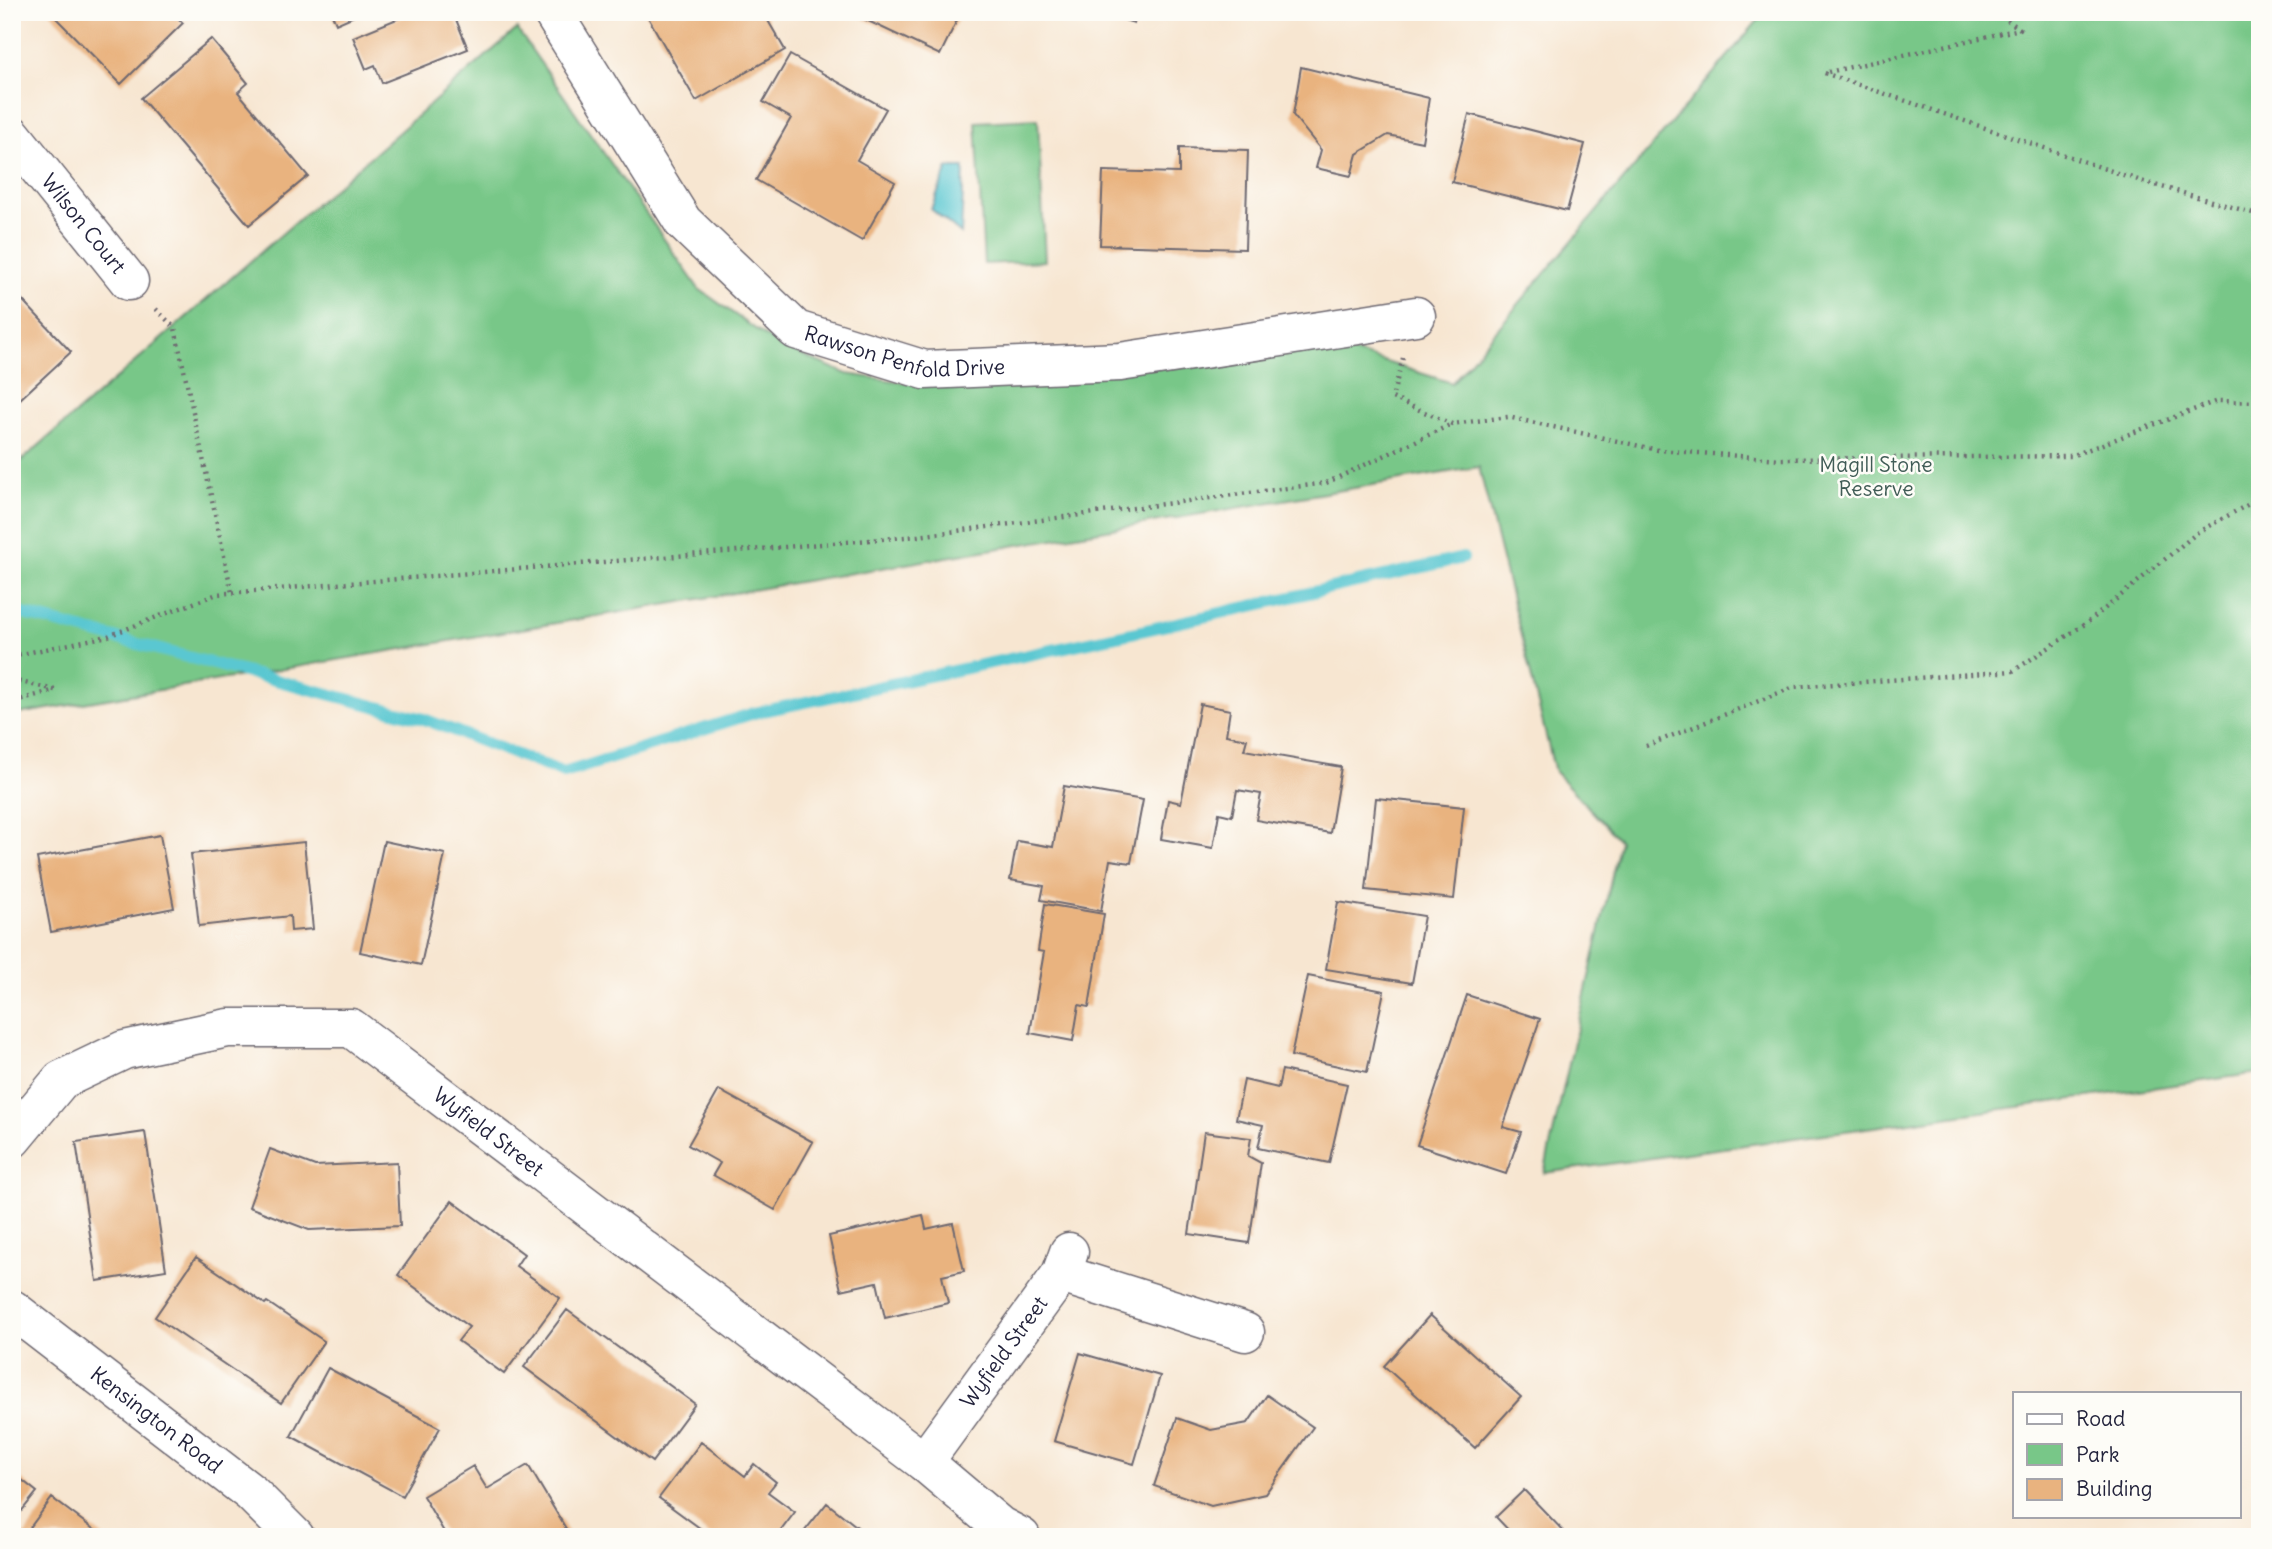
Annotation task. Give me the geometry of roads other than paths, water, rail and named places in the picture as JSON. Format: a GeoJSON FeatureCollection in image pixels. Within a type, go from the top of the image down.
{"type":"FeatureCollection","features":[{"type":"Feature","properties":{"kind":"street","name":"Rawson Penfold Drive"},"geometry":{"type":"LineString","coordinates":[[552,12],[683,222],[796,330],[925,370],[1120,362],[1416,316]]}},
{"type":"Feature","properties":{"kind":"street","name":"Wilson Court"},"geometry":{"type":"LineString","coordinates":[[12,135],[129,281]]}},
{"type":"Feature","properties":{"kind":"street","name":"Wyfield Street"},"geometry":{"type":"LineString","coordinates":[[12,1139],[61,1080],[124,1050],[228,1028],[351,1028],[924,1462],[1000,1526],[1021,1537]]}},
{"type":"Feature","properties":{"kind":"street","name":"Wyfield Street"},"geometry":{"type":"LineString","coordinates":[[924,1462],[1065,1263],[1245,1332]]}},
{"type":"Feature","properties":{"kind":"street","name":"Kensington Road"},"geometry":{"type":"LineString","coordinates":[[12,1309],[251,1493],[295,1537]]}},
{"type":"Feature","properties":{"kind":"water"},"geometry":{"type":"Polygon","coordinates":[[[948,168],[964,168],[961,234],[931,209],[948,168]]]}},
{"type":"Feature","properties":{"kind":"waterway"},"geometry":{"type":"LineString","coordinates":[[12,611],[424,719],[564,773],[754,713],[1141,631],[1463,558]]}},
{"type":"Feature","properties":{"kind":"park label","name":"Magill Stone Reserve"},"geometry":{"type":"Point","coordinates":[1876,477]}}]}
